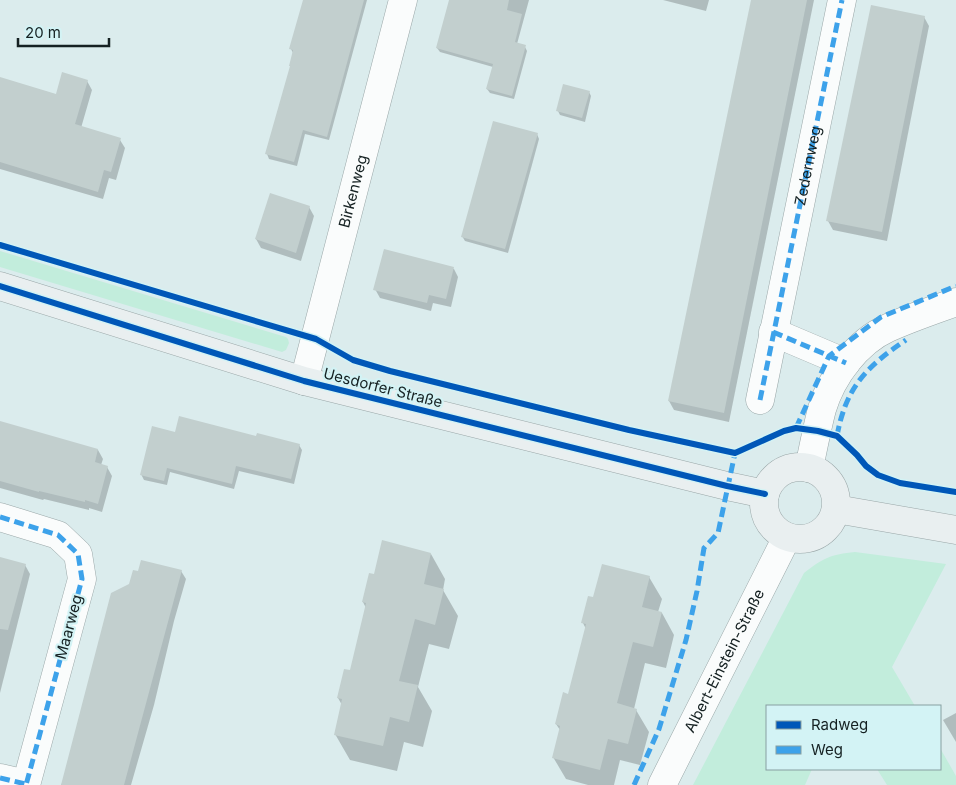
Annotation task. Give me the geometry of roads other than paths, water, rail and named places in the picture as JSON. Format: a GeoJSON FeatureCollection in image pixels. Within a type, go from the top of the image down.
{"type":"FeatureCollection","features":[{"type":"Feature","properties":{"kind":"street","name":"Birkenweg"},"geometry":{"type":"LineString","coordinates":[[304,381],[403,0]]}},
{"type":"Feature","properties":{"kind":"street","name":"Zedernweg"},"geometry":{"type":"LineString","coordinates":[[760,400],[842,0]]}},
{"type":"Feature","properties":{"kind":"street","name":"Uesdorfer Straße"},"geometry":{"type":"LineString","coordinates":[[0,286],[304,381],[765,494]]}},
{"type":"Feature","properties":{"kind":"street"},"geometry":{"type":"LineString","coordinates":[[809,468],[823,408],[833,385],[846,363],[861,346],[888,328],[956,302]]}},
{"type":"Feature","properties":{"kind":"street"},"geometry":{"type":"LineString","coordinates":[[773,332],[846,363]]}},
{"type":"Feature","properties":{"kind":"street"},"geometry":{"type":"LineString","coordinates":[[799,467],[809,468],[818,472],[830,484],[836,498],[836,509],[832,521],[823,531],[812,537],[800,539],[787,537],[778,532],[766,515],[764,505],[765,494],[768,486],[782,472],[799,467]]}},
{"type":"Feature","properties":{"kind":"street"},"geometry":{"type":"LineString","coordinates":[[836,509],[956,530]]}},
{"type":"Feature","properties":{"kind":"street","name":"Maarweg"},"geometry":{"type":"LineString","coordinates":[[0,517],[58,535],[78,554],[82,579],[26,785],[0,778]]}},
{"type":"Feature","properties":{"kind":"street","name":"Albert-Einstein-Straße"},"geometry":{"type":"LineString","coordinates":[[662,785],[787,537]]}}]}
